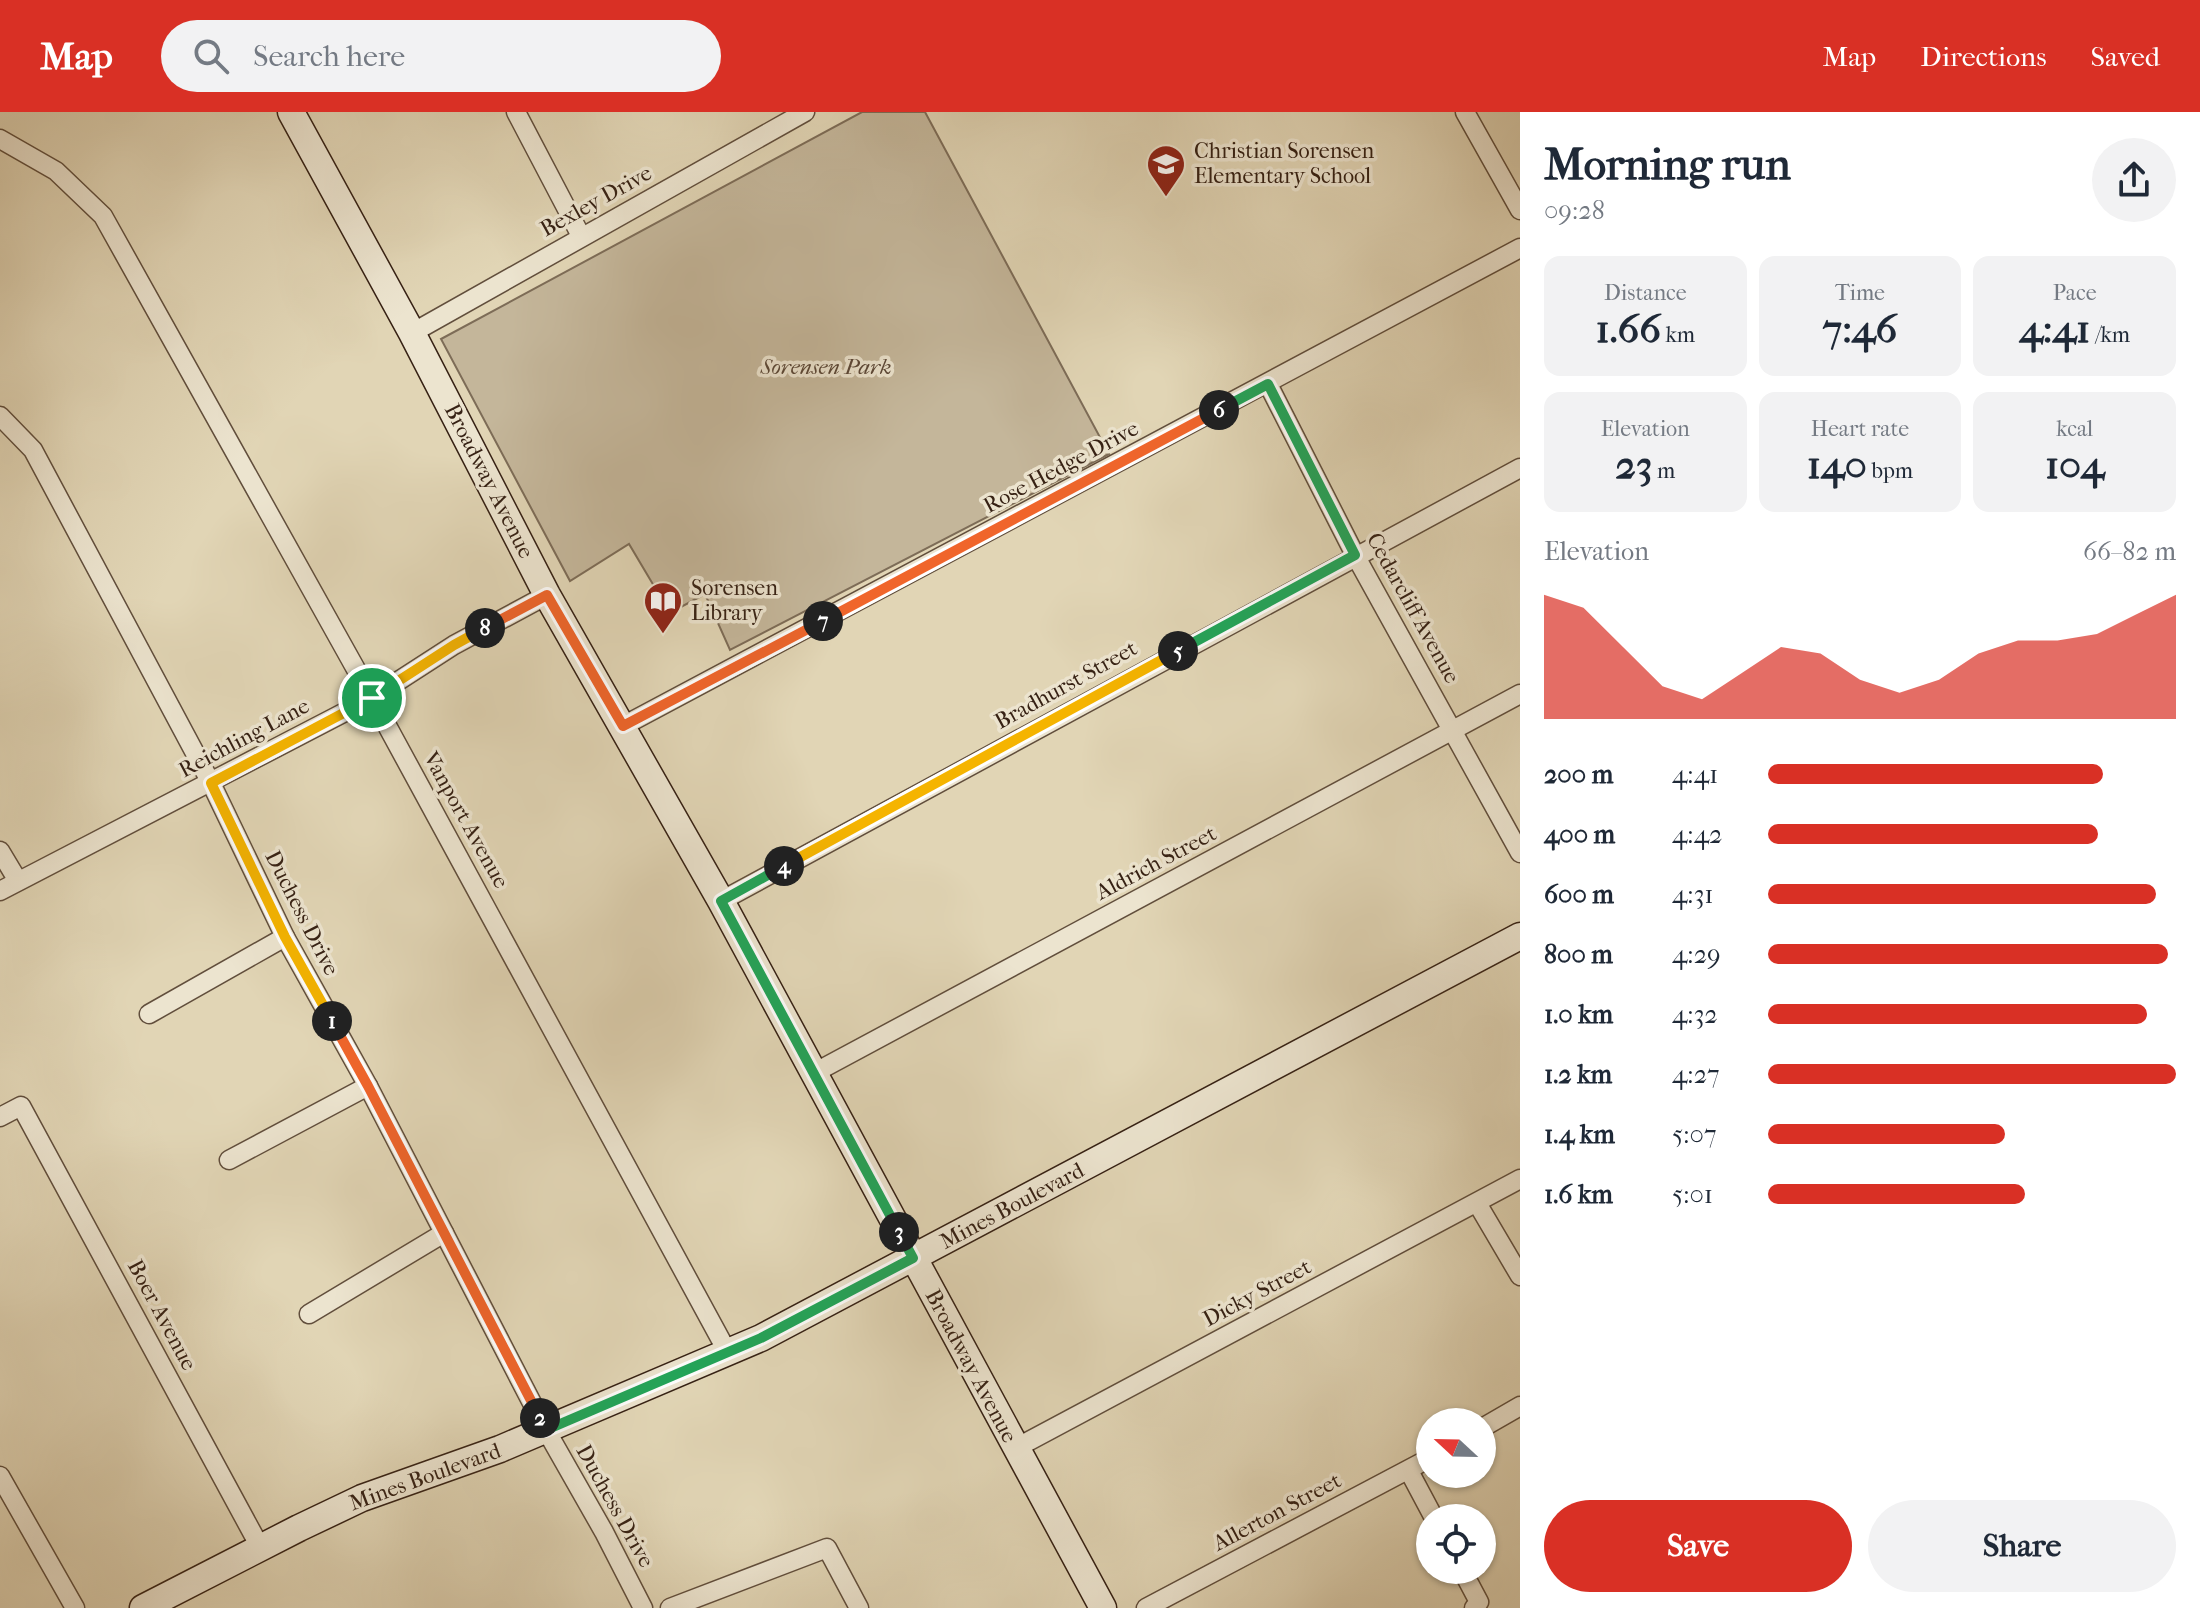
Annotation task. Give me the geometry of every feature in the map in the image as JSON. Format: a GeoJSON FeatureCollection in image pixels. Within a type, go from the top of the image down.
{"type":"FeatureCollection","features":[{"type":"Feature","properties":{"kind":"street","name":"Broadway Avenue"},"geometry":{"type":"LineString","coordinates":[[291,112],[412,333],[547,595],[721,901],[1103,1608]]}},
{"type":"Feature","properties":{"kind":"street"},"geometry":{"type":"LineString","coordinates":[[516,112],[581,236]]}},
{"type":"Feature","properties":{"kind":"street","name":"Bexley Drive"},"geometry":{"type":"LineString","coordinates":[[412,333],[805,112]]}},
{"type":"Feature","properties":{"kind":"street"},"geometry":{"type":"LineString","coordinates":[[1465,112],[1520,210]]}},
{"type":"Feature","properties":{"kind":"street","name":"Vanport Avenue"},"geometry":{"type":"LineString","coordinates":[[0,139],[56,171],[103,216],[372,698],[728,1353]]}},
{"type":"Feature","properties":{"kind":"street","name":"Rose Hedge Drive"},"geometry":{"type":"LineString","coordinates":[[623,726],[1520,248]]}},
{"type":"Feature","properties":{"kind":"street","name":"Cedarcliff Avenue"},"geometry":{"type":"LineString","coordinates":[[1268,384],[1355,555],[1520,853]]}},
{"type":"Feature","properties":{"kind":"street","name":"Duchess Drive"},"geometry":{"type":"LineString","coordinates":[[0,416],[33,450],[211,783],[285,937],[368,1086],[546,1430],[643,1608]]}},
{"type":"Feature","properties":{"kind":"street","name":"Bradhurst Street"},"geometry":{"type":"LineString","coordinates":[[721,901],[1520,468]]}},
{"type":"Feature","properties":{"kind":"street","name":"Reichling Lane"},"geometry":{"type":"LineString","coordinates":[[0,891],[372,698],[454,645],[547,595]]}},
{"type":"Feature","properties":{"kind":"street","name":"Aldrich Street"},"geometry":{"type":"LineString","coordinates":[[814,1073],[1520,694]]}},
{"type":"Feature","properties":{"kind":"street"},"geometry":{"type":"LineString","coordinates":[[0,851],[18,881]]}},
{"type":"Feature","properties":{"kind":"street","name":"Mines Boulevard"},"geometry":{"type":"LineString","coordinates":[[143,1608],[362,1498],[500,1449],[787,1325],[1520,936]]}},
{"type":"Feature","properties":{"kind":"street"},"geometry":{"type":"LineString","coordinates":[[149,1014],[285,937]]}},
{"type":"Feature","properties":{"kind":"street"},"geometry":{"type":"LineString","coordinates":[[229,1160],[368,1086]]}},
{"type":"Feature","properties":{"kind":"street","name":"Boer Avenue"},"geometry":{"type":"LineString","coordinates":[[0,1117],[21,1106],[260,1547]]}},
{"type":"Feature","properties":{"kind":"street","name":"Dicky Street"},"geometry":{"type":"LineString","coordinates":[[1016,1448],[1520,1179]]}},
{"type":"Feature","properties":{"kind":"street"},"geometry":{"type":"LineString","coordinates":[[1477,1203],[1520,1276]]}},
{"type":"Feature","properties":{"kind":"street"},"geometry":{"type":"LineString","coordinates":[[309,1314],[444,1233]]}},
{"type":"Feature","properties":{"kind":"street"},"geometry":{"type":"LineString","coordinates":[[1496,1420],[1520,1406]]}},
{"type":"Feature","properties":{"kind":"street","name":"Allerton Street"},"geometry":{"type":"LineString","coordinates":[[1146,1608],[1416,1467]]}},
{"type":"Feature","properties":{"kind":"street"},"geometry":{"type":"LineString","coordinates":[[1409,1471],[1427,1504]]}},
{"type":"Feature","properties":{"kind":"street"},"geometry":{"type":"LineString","coordinates":[[0,1476],[75,1608]]}},
{"type":"Feature","properties":{"kind":"street"},"geometry":{"type":"LineString","coordinates":[[670,1608],[827,1548],[859,1608]]}},
{"type":"Feature","properties":{"kind":"street"},"geometry":{"type":"LineString","coordinates":[[1469,1584],[1479,1602],[1474,1608]]}},
{"type":"Feature","properties":{"kind":"green space","name":"Sorensen Park"},"geometry":{"type":"Polygon","coordinates":[[[862,112],[925,112],[1109,454],[730,650],[705,594],[670,613],[629,544],[570,581],[441,339],[862,112]]]}},
{"type":"Feature","properties":{"kind":"place","name":"Christian Sorensen Elementary School"},"geometry":{"type":"Point","coordinates":[1166,198]}},
{"type":"Feature","properties":{"kind":"place","name":"Sorensen Library"},"geometry":{"type":"Point","coordinates":[663,635]}},
{"type":"Feature","properties":{"kind":"route"},"geometry":{"type":"LineString","coordinates":[[1268,384],[1355,555],[721,901],[913,1258],[761,1338],[546,1430],[368,1086],[285,937],[211,783],[372,698],[454,645],[547,595],[623,726],[1268,384]]}}]}
